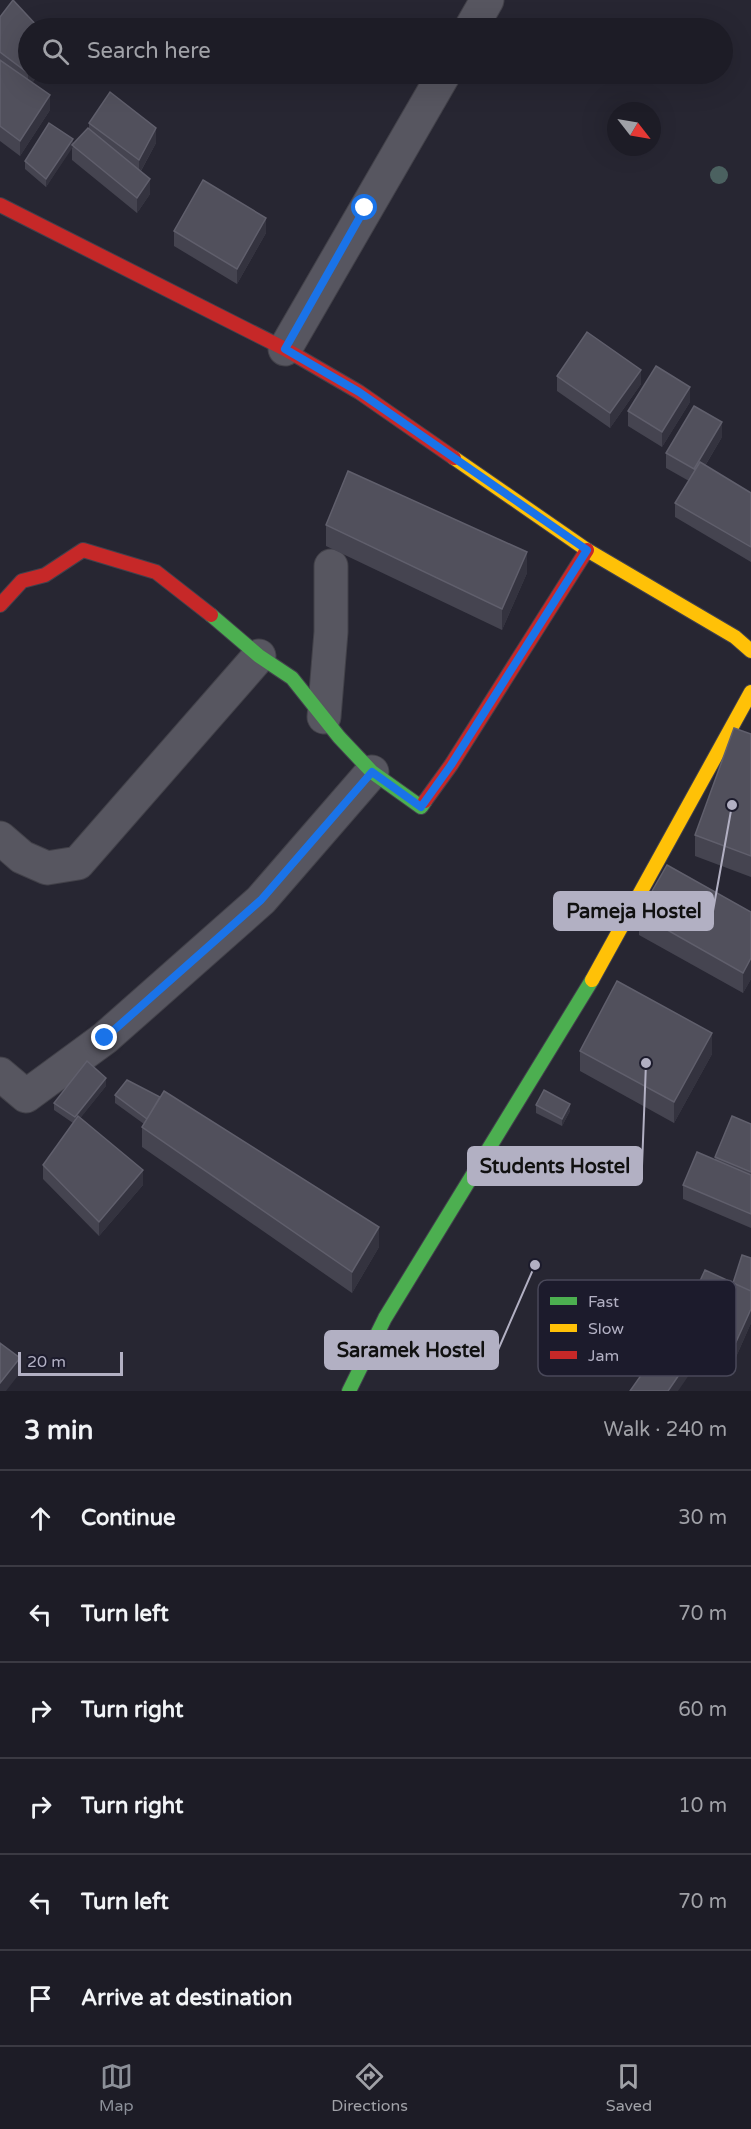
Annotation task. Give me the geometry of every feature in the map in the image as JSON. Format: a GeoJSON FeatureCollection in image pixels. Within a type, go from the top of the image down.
{"type":"FeatureCollection","features":[{"type":"Feature","properties":{"kind":"street"},"geometry":{"type":"LineString","coordinates":[[477,18],[487,0]]}},
{"type":"Feature","properties":{"kind":"street"},"geometry":{"type":"LineString","coordinates":[[285,349],[438,84]]}},
{"type":"Feature","properties":{"kind":"street"},"geometry":{"type":"LineString","coordinates":[[0,206],[285,349],[359,392],[587,550],[735,638],[751,651]]}},
{"type":"Feature","properties":{"kind":"street"},"geometry":{"type":"LineString","coordinates":[[0,605],[22,582],[45,575],[83,550],[156,572],[259,656],[292,678],[372,772],[421,807],[451,765],[587,550]]}},
{"type":"Feature","properties":{"kind":"street"},"geometry":{"type":"LineString","coordinates":[[324,717],[331,632],[332,566]]}},
{"type":"Feature","properties":{"kind":"street"},"geometry":{"type":"LineString","coordinates":[[0,838],[22,858],[47,868],[78,863],[259,656]]}},
{"type":"Feature","properties":{"kind":"street"},"geometry":{"type":"LineString","coordinates":[[349,1391],[385,1318],[586,991],[751,692]]}},
{"type":"Feature","properties":{"kind":"street"},"geometry":{"type":"LineString","coordinates":[[0,1074],[26,1096],[105,1038],[261,900],[372,772]]}},
{"type":"Feature","properties":{"kind":"building"},"geometry":{"type":"Polygon","coordinates":[[[13,0],[30,18],[18,18],[18,66],[0,52],[0,17],[13,0]]]}},
{"type":"Feature","properties":{"kind":"building"},"geometry":{"type":"Polygon","coordinates":[[[0,60],[18,73],[18,84],[34,84],[50,95],[20,141],[0,126],[0,60]]]}},
{"type":"Feature","properties":{"kind":"building"},"geometry":{"type":"Polygon","coordinates":[[[110,92],[156,128],[139,160],[89,123],[110,92]]]}},
{"type":"Feature","properties":{"kind":"building"},"geometry":{"type":"Polygon","coordinates":[[[49,123],[73,139],[46,179],[25,161],[49,123]]]}},
{"type":"Feature","properties":{"kind":"building"},"geometry":{"type":"Polygon","coordinates":[[[88,128],[150,179],[137,198],[72,145],[88,128]]]}},
{"type":"Feature","properties":{"kind":"building"},"geometry":{"type":"Polygon","coordinates":[[[203,180],[266,218],[237,269],[174,231],[203,180]]]}},
{"type":"Feature","properties":{"kind":"building"},"geometry":{"type":"Polygon","coordinates":[[[587,332],[641,370],[610,413],[557,376],[587,332]]]}},
{"type":"Feature","properties":{"kind":"building"},"geometry":{"type":"Polygon","coordinates":[[[656,366],[690,387],[662,432],[628,411],[656,366]]]}},
{"type":"Feature","properties":{"kind":"building"},"geometry":{"type":"Polygon","coordinates":[[[694,406],[722,422],[694,469],[666,453],[694,406]]]}},
{"type":"Feature","properties":{"kind":"building"},"geometry":{"type":"Polygon","coordinates":[[[700,462],[751,493],[751,547],[675,503],[700,462]]]}},
{"type":"Feature","properties":{"kind":"building"},"geometry":{"type":"Polygon","coordinates":[[[348,471],[527,552],[502,609],[326,525],[348,471]]]}},
{"type":"Feature","properties":{"kind":"building"},"geometry":{"type":"Polygon","coordinates":[[[734,728],[751,734],[751,856],[695,835],[734,728]]]}},
{"type":"Feature","properties":{"kind":"building"},"geometry":{"type":"Polygon","coordinates":[[[667,865],[751,912],[751,958],[743,973],[639,914],[667,865]]]}},
{"type":"Feature","properties":{"kind":"building"},"geometry":{"type":"Polygon","coordinates":[[[617,981],[712,1033],[674,1102],[580,1051],[617,981]]]}},
{"type":"Feature","properties":{"kind":"building"},"geometry":{"type":"Polygon","coordinates":[[[87,1061],[106,1078],[75,1117],[54,1103],[87,1061]]]}},
{"type":"Feature","properties":{"kind":"building"},"geometry":{"type":"Polygon","coordinates":[[[127,1080],[160,1097],[147,1119],[115,1095],[127,1080]]]}},
{"type":"Feature","properties":{"kind":"building"},"geometry":{"type":"Polygon","coordinates":[[[544,1090],[570,1104],[562,1119],[536,1105],[544,1090]]]}},
{"type":"Feature","properties":{"kind":"building"},"geometry":{"type":"Polygon","coordinates":[[[164,1091],[379,1227],[352,1272],[142,1127],[164,1091]]]}},
{"type":"Feature","properties":{"kind":"building"},"geometry":{"type":"Polygon","coordinates":[[[78,1116],[143,1170],[99,1222],[43,1165],[78,1116]]]}},
{"type":"Feature","properties":{"kind":"building"},"geometry":{"type":"Polygon","coordinates":[[[732,1116],[751,1124],[751,1172],[715,1157],[732,1116]]]}},
{"type":"Feature","properties":{"kind":"building"},"geometry":{"type":"Polygon","coordinates":[[[697,1152],[751,1175],[751,1214],[683,1185],[697,1152]]]}},
{"type":"Feature","properties":{"kind":"building"},"geometry":{"type":"Polygon","coordinates":[[[742,1255],[751,1258],[751,1291],[736,1284],[736,1280],[734,1280],[742,1255]]]}},
{"type":"Feature","properties":{"kind":"building"},"geometry":{"type":"Polygon","coordinates":[[[705,1270],[727,1280],[700,1280],[705,1270]]]}},
{"type":"Feature","properties":{"kind":"building"},"geometry":{"type":"Polygon","coordinates":[[[736,1284],[751,1291],[751,1309],[736,1342],[736,1284]]]}},
{"type":"Feature","properties":{"kind":"building"},"geometry":{"type":"Polygon","coordinates":[[[0,1343],[20,1358],[0,1383],[0,1343]]]}},
{"type":"Feature","properties":{"kind":"building"},"geometry":{"type":"Polygon","coordinates":[[[641,1376],[678,1376],[668,1391],[630,1391],[641,1376]]]}},
{"type":"Feature","properties":{"kind":"traffic: fast"},"geometry":{"type":"LineString","coordinates":[[211,615],[259,656],[292,678],[339,737],[372,772],[421,807],[425,801]]}},
{"type":"Feature","properties":{"kind":"traffic: fast"},"geometry":{"type":"LineString","coordinates":[[349,1391],[385,1318],[592,980]]}},
{"type":"Feature","properties":{"kind":"traffic: slow"},"geometry":{"type":"LineString","coordinates":[[454,458],[587,550],[735,637],[751,651]]}},
{"type":"Feature","properties":{"kind":"traffic: slow"},"geometry":{"type":"LineString","coordinates":[[592,980],[751,692]]}},
{"type":"Feature","properties":{"kind":"traffic: jam"},"geometry":{"type":"LineString","coordinates":[[0,205],[285,349],[359,392],[454,458]]}},
{"type":"Feature","properties":{"kind":"traffic: jam"},"geometry":{"type":"LineString","coordinates":[[0,605],[22,581],[45,575],[83,550],[156,572],[211,615]]}},
{"type":"Feature","properties":{"kind":"traffic: jam"},"geometry":{"type":"LineString","coordinates":[[425,801],[451,765],[587,550]]}},
{"type":"Feature","properties":{"kind":"place","name":"Pameja Hostel"},"geometry":{"type":"Point","coordinates":[732,805]}},
{"type":"Feature","properties":{"kind":"place","name":"Students Hostel"},"geometry":{"type":"Point","coordinates":[646,1063]}},
{"type":"Feature","properties":{"kind":"place","name":"Saramek Hostel"},"geometry":{"type":"Point","coordinates":[535,1265]}},
{"type":"Feature","properties":{"kind":"route"},"geometry":{"type":"LineString","coordinates":[[105,1038],[261,900],[372,772],[421,807],[451,765],[587,550],[359,392],[285,349],[365,208]]}}]}
